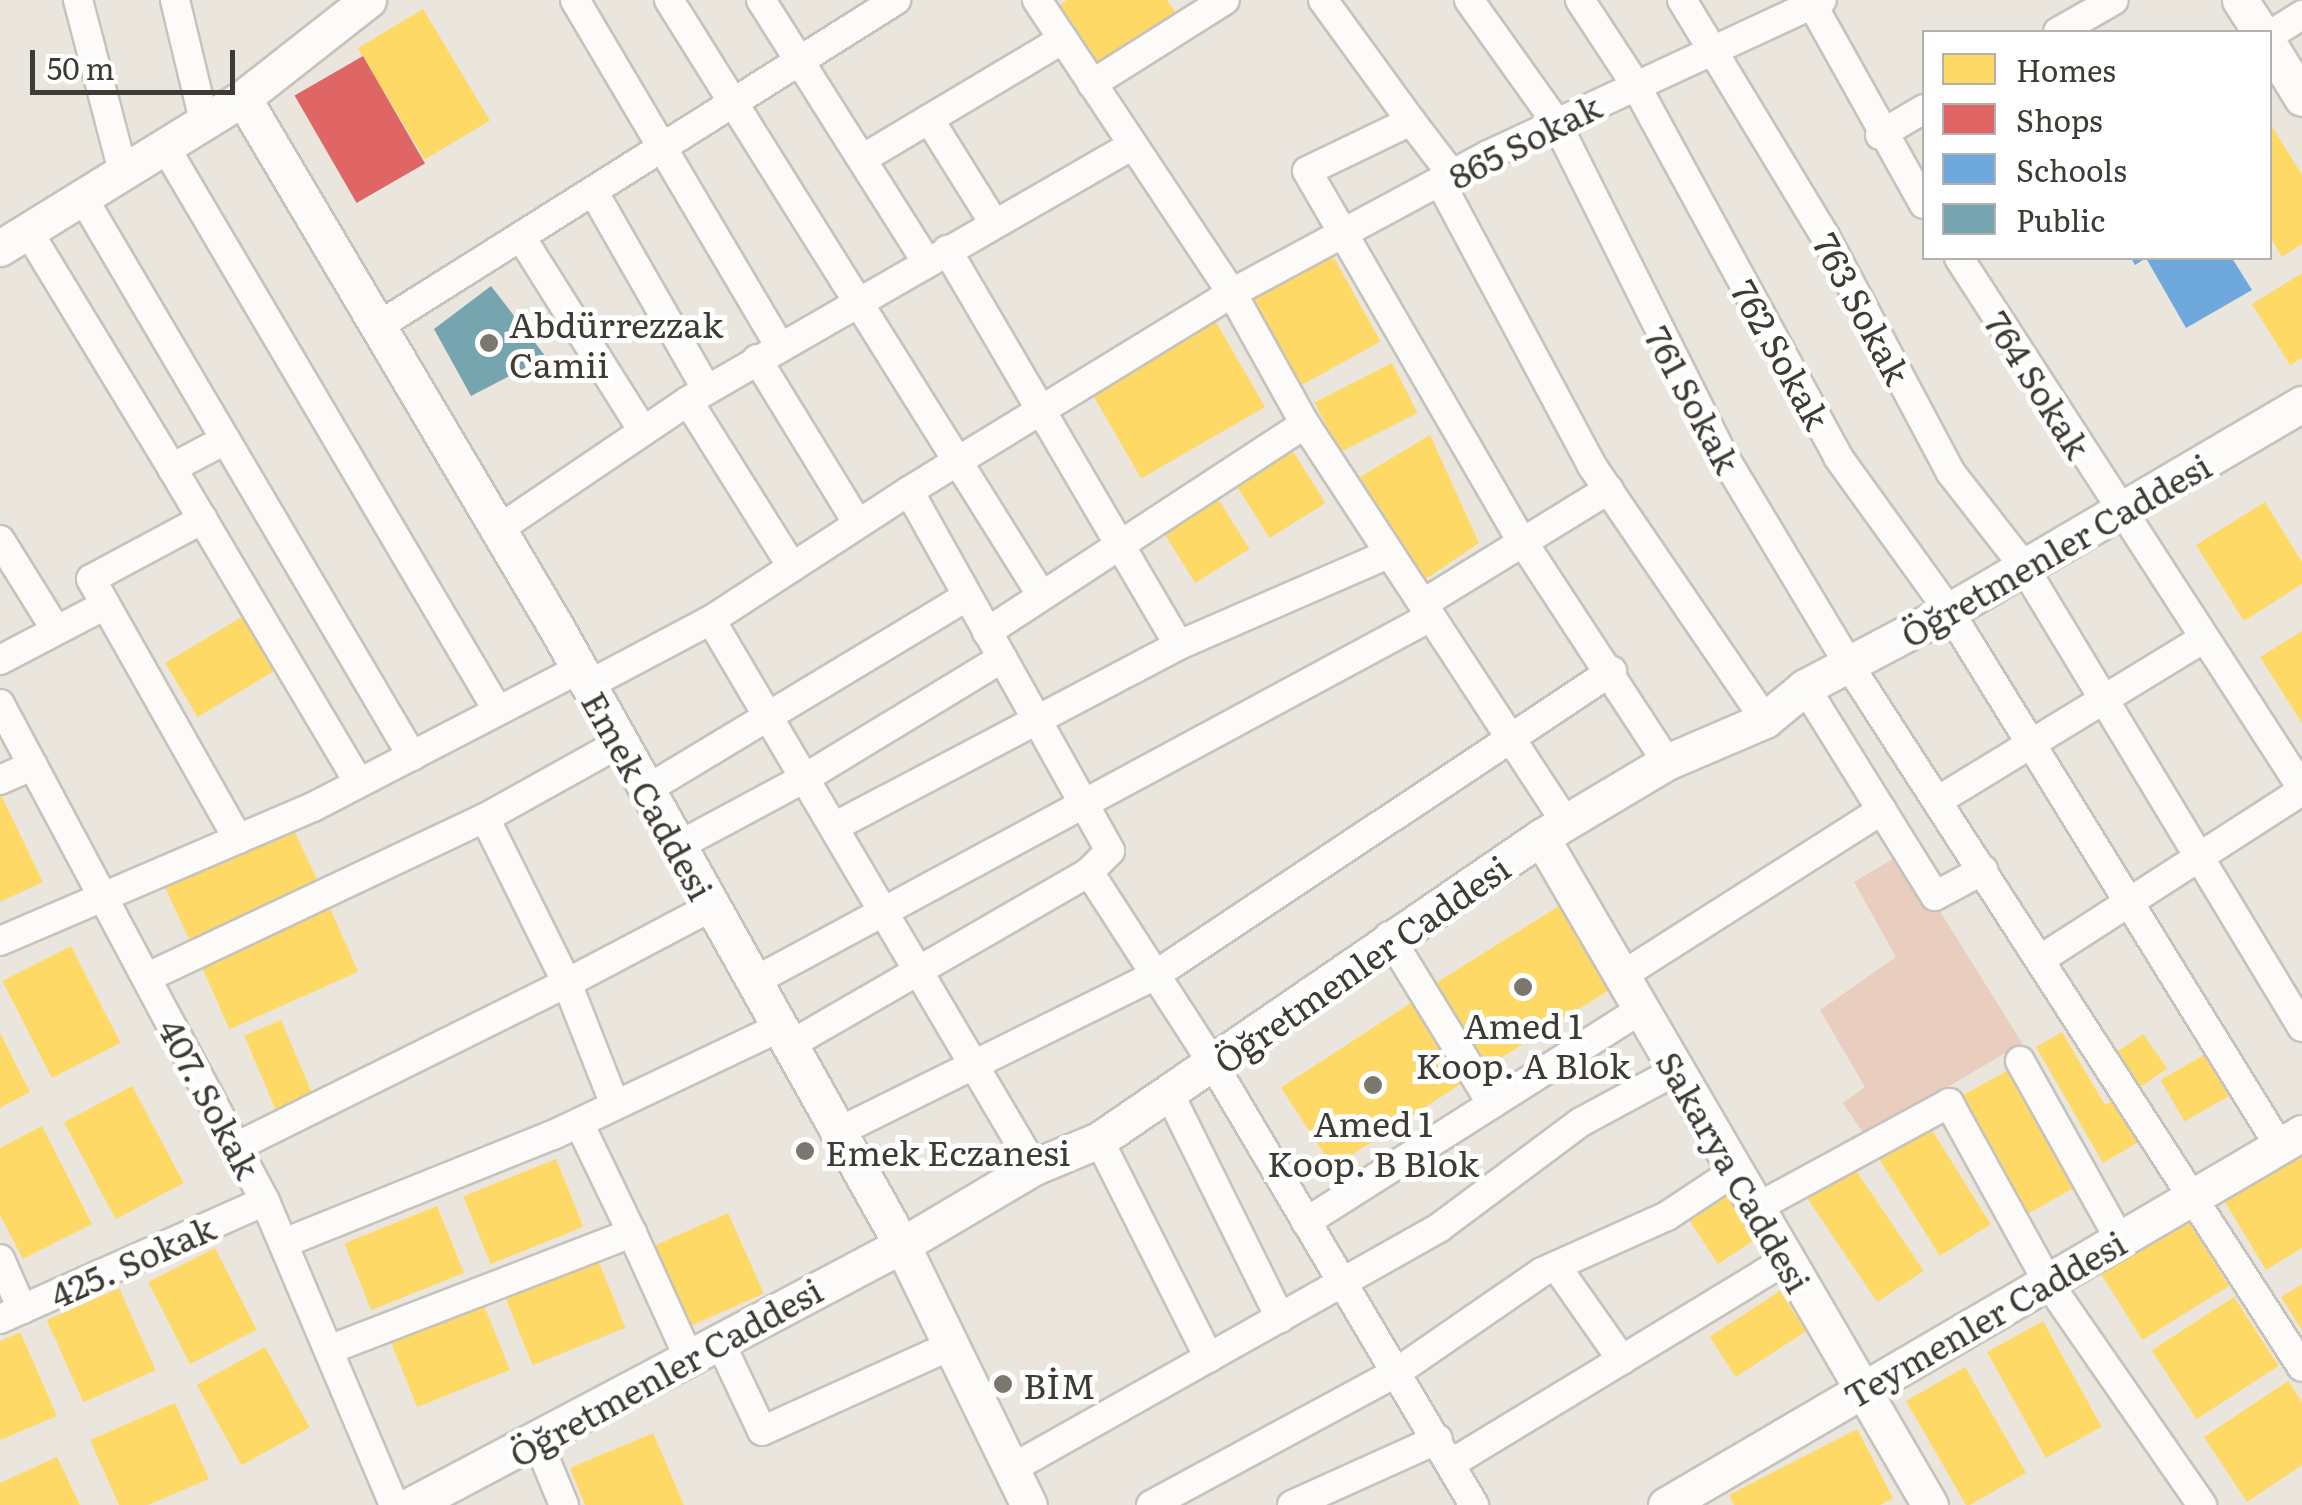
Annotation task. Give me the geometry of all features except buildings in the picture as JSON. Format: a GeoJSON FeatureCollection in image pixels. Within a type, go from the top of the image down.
{"type":"FeatureCollection","features":[{"type":"Feature","properties":{"kind":"street"},"geometry":{"type":"LineString","coordinates":[[78,0],[123,171]]}},
{"type":"Feature","properties":{"kind":"street"},"geometry":{"type":"LineString","coordinates":[[175,0],[204,121]]}},
{"type":"Feature","properties":{"kind":"street"},"geometry":{"type":"LineString","coordinates":[[359,783],[172,468],[14,239],[243,98],[284,64],[330,12],[368,0]]}},
{"type":"Feature","properties":{"kind":"street"},"geometry":{"type":"LineString","coordinates":[[576,0],[662,149],[858,524]]}},
{"type":"Feature","properties":{"kind":"street"},"geometry":{"type":"LineString","coordinates":[[669,0],[858,300],[954,464],[1042,596]]}},
{"type":"Feature","properties":{"kind":"street"},"geometry":{"type":"LineString","coordinates":[[761,0],[862,159],[937,255],[1042,410],[1179,645]]}},
{"type":"Feature","properties":{"kind":"street"},"geometry":{"type":"LineString","coordinates":[[380,325],[896,0]]}},
{"type":"Feature","properties":{"kind":"street"},"geometry":{"type":"LineString","coordinates":[[1038,0],[1131,146],[1232,293],[1305,424],[1513,740],[1554,830]]}},
{"type":"Feature","properties":{"kind":"street"},"geometry":{"type":"LineString","coordinates":[[1092,84],[1225,0]]}},
{"type":"Feature","properties":{"kind":"street"},"geometry":{"type":"LineString","coordinates":[[1323,0],[1411,121],[1447,179],[1609,489],[1764,720]]}},
{"type":"Feature","properties":{"kind":"street","name":"761 Sokak"},"geometry":{"type":"LineString","coordinates":[[1469,0],[1556,122],[1722,455],[1850,665],[2302,1367]]}},
{"type":"Feature","properties":{"kind":"street","name":"762 Sokak"},"geometry":{"type":"LineString","coordinates":[[1580,0],[1635,84],[1838,457],[1949,611],[2129,903],[2291,1140]]}},
{"type":"Feature","properties":{"kind":"street","name":"763 Sokak"},"geometry":{"type":"LineString","coordinates":[[1682,0],[1714,46],[1951,473],[2022,564],[2302,1027]]}},
{"type":"Feature","properties":{"kind":"street"},"geometry":{"type":"LineString","coordinates":[[2062,30],[2114,0]]}},
{"type":"Feature","properties":{"kind":"street"},"geometry":{"type":"LineString","coordinates":[[2240,0],[2260,30]]}},
{"type":"Feature","properties":{"kind":"street"},"geometry":{"type":"LineString","coordinates":[[1817,2],[1880,135],[1922,201]]}},
{"type":"Feature","properties":{"kind":"street","name":"865 Sokak"},"geometry":{"type":"LineString","coordinates":[[0,942],[359,783],[498,711],[711,620],[858,524],[1232,293],[1556,122],[1714,46],[1817,2]]}},
{"type":"Feature","properties":{"kind":"street"},"geometry":{"type":"LineString","coordinates":[[2272,35],[2302,15]]}},
{"type":"Feature","properties":{"kind":"street"},"geometry":{"type":"LineString","coordinates":[[862,159],[1063,40]]}},
{"type":"Feature","properties":{"kind":"street"},"geometry":{"type":"LineString","coordinates":[[2272,49],[2302,98]]}},
{"type":"Feature","properties":{"kind":"street","name":"Emek Caddesi"},"geometry":{"type":"LineString","coordinates":[[243,98],[499,529],[902,1245],[948,1347],[1029,1505]]}},
{"type":"Feature","properties":{"kind":"street"},"geometry":{"type":"LineString","coordinates":[[1880,135],[1922,111]]}},
{"type":"Feature","properties":{"kind":"street"},"geometry":{"type":"LineString","coordinates":[[929,119],[994,223]]}},
{"type":"Feature","properties":{"kind":"street"},"geometry":{"type":"LineString","coordinates":[[1411,121],[1307,171],[1524,542],[1612,671],[1667,762]]}},
{"type":"Feature","properties":{"kind":"street"},"geometry":{"type":"LineString","coordinates":[[164,145],[498,711]]}},
{"type":"Feature","properties":{"kind":"street"},"geometry":{"type":"LineString","coordinates":[[499,529],[642,428],[1131,146]]}},
{"type":"Feature","properties":{"kind":"street"},"geometry":{"type":"LineString","coordinates":[[593,191],[792,567]]}},
{"type":"Feature","properties":{"kind":"street"},"geometry":{"type":"LineString","coordinates":[[82,198],[412,756]]}},
{"type":"Feature","properties":{"kind":"street"},"geometry":{"type":"LineString","coordinates":[[521,237],[642,428]]}},
{"type":"Feature","properties":{"kind":"street","name":"764 Sokak"},"geometry":{"type":"LineString","coordinates":[[1959,260],[2302,790]]}},
{"type":"Feature","properties":{"kind":"street","name":"Öğretmenler Caddesi"},"geometry":{"type":"LineString","coordinates":[[411,1505],[538,1442],[902,1245],[1034,1166],[1099,1140],[1214,1067],[1389,936],[1554,830],[1667,762],[1764,720],[1805,687],[1949,611],[2022,564],[2302,404]]}},
{"type":"Feature","properties":{"kind":"street"},"geometry":{"type":"LineString","coordinates":[[987,632],[1305,424]]}},
{"type":"Feature","properties":{"kind":"street"},"geometry":{"type":"LineString","coordinates":[[172,468],[226,440]]}},
{"type":"Feature","properties":{"kind":"street"},"geometry":{"type":"LineString","coordinates":[[753,982],[1085,806],[1427,610],[1609,489]]}},
{"type":"Feature","properties":{"kind":"street"},"geometry":{"type":"LineString","coordinates":[[284,1243],[783,1037],[920,971],[1089,872],[1110,851],[909,492]]}},
{"type":"Feature","properties":{"kind":"street"},"geometry":{"type":"LineString","coordinates":[[202,519],[91,580],[238,839]]}},
{"type":"Feature","properties":{"kind":"street"},"geometry":{"type":"LineString","coordinates":[[0,540],[56,630]]}},
{"type":"Feature","properties":{"kind":"street"},"geometry":{"type":"LineString","coordinates":[[834,827],[1179,645],[1388,554]]}},
{"type":"Feature","properties":{"kind":"street"},"geometry":{"type":"LineString","coordinates":[[646,790],[967,596]]}},
{"type":"Feature","properties":{"kind":"street"},"geometry":{"type":"LineString","coordinates":[[0,660],[105,605]]}},
{"type":"Feature","properties":{"kind":"street"},"geometry":{"type":"LineString","coordinates":[[711,620],[1034,1166]]}},
{"type":"Feature","properties":{"kind":"street"},"geometry":{"type":"LineString","coordinates":[[1938,800],[2204,638]]}},
{"type":"Feature","properties":{"kind":"street"},"geometry":{"type":"LineString","coordinates":[[678,846],[805,778],[1002,658]]}},
{"type":"Feature","properties":{"kind":"street"},"geometry":{"type":"LineString","coordinates":[[836,1132],[1155,975],[1612,671]]}},
{"type":"Feature","properties":{"kind":"street"},"geometry":{"type":"LineString","coordinates":[[1805,687],[1935,896],[1984,870]]}},
{"type":"Feature","properties":{"kind":"street","name":"407. Sokak"},"geometry":{"type":"LineString","coordinates":[[0,704],[265,1201],[332,1349],[394,1505]]}},
{"type":"Feature","properties":{"kind":"street"},"geometry":{"type":"LineString","coordinates":[[148,977],[486,818],[620,743]]}},
{"type":"Feature","properties":{"kind":"street"},"geometry":{"type":"LineString","coordinates":[[0,780],[34,765]]}},
{"type":"Feature","properties":{"kind":"street"},"geometry":{"type":"LineString","coordinates":[[2041,959],[2302,790]]}},
{"type":"Feature","properties":{"kind":"street"},"geometry":{"type":"LineString","coordinates":[[1622,975],[1882,810]]}},
{"type":"Feature","properties":{"kind":"street"},"geometry":{"type":"LineString","coordinates":[[486,818],[568,984],[615,1105]]}},
{"type":"Feature","properties":{"kind":"street","name":"Sakarya Caddesi"},"geometry":{"type":"LineString","coordinates":[[1554,830],[1622,975],[1930,1505]]}},
{"type":"Feature","properties":{"kind":"street"},"geometry":{"type":"LineString","coordinates":[[1089,872],[1214,1067],[1474,1505]]}},
{"type":"Feature","properties":{"kind":"street"},"geometry":{"type":"LineString","coordinates":[[236,1147],[568,984],[711,907]]}},
{"type":"Feature","properties":{"kind":"street"},"geometry":{"type":"LineString","coordinates":[[1389,936],[1492,1104]]}},
{"type":"Feature","properties":{"kind":"street"},"geometry":{"type":"LineString","coordinates":[[1306,1222],[1642,1009]]}},
{"type":"Feature","properties":{"kind":"street"},"geometry":{"type":"LineString","coordinates":[[2020,1061],[2120,1240]]}},
{"type":"Feature","properties":{"kind":"street"},"geometry":{"type":"LineString","coordinates":[[1011,1470],[1440,1227],[1582,1122],[1677,1070]]}},
{"type":"Feature","properties":{"kind":"street"},"geometry":{"type":"LineString","coordinates":[[1170,1095],[1280,1318]]}},
{"type":"Feature","properties":{"kind":"street"},"geometry":{"type":"LineString","coordinates":[[1756,1208],[1949,1103],[2050,1284],[2202,1505]]}},
{"type":"Feature","properties":{"kind":"street"},"geometry":{"type":"LineString","coordinates":[[579,1123],[632,1233],[704,1349],[762,1431],[948,1347]]}},
{"type":"Feature","properties":{"kind":"street"},"geometry":{"type":"LineString","coordinates":[[1099,1140],[1209,1358]]}},
{"type":"Feature","properties":{"kind":"street","name":"Teymenler Caddesi"},"geometry":{"type":"LineString","coordinates":[[1666,1505],[1704,1496],[1860,1389],[2050,1284],[2291,1140]]}},
{"type":"Feature","properties":{"kind":"street"},"geometry":{"type":"LineString","coordinates":[[1151,1505],[1397,1372],[1556,1266],[1667,1216],[1735,1171]]}},
{"type":"Feature","properties":{"kind":"street","name":"425. Sokak"},"geometry":{"type":"LineString","coordinates":[[11,1314],[265,1201]]}},
{"type":"Feature","properties":{"kind":"street"},"geometry":{"type":"LineString","coordinates":[[332,1349],[632,1233]]}},
{"type":"Feature","properties":{"kind":"street"},"geometry":{"type":"LineString","coordinates":[[0,1259],[11,1314]]}},
{"type":"Feature","properties":{"kind":"street"},"geometry":{"type":"LineString","coordinates":[[1292,1505],[1445,1451],[1622,1360],[1786,1260]]}},
{"type":"Feature","properties":{"kind":"street"},"geometry":{"type":"LineString","coordinates":[[1556,1266],[1622,1360]]}},
{"type":"Feature","properties":{"kind":"street"},"geometry":{"type":"LineString","coordinates":[[538,1442],[564,1505]]}},
{"type":"Feature","properties":{"kind":"shaded area"},"geometry":{"type":"Polygon","coordinates":[[[1896,857],[1941,913],[2022,1043],[1865,1136],[1843,1103],[1865,1087],[1820,1010],[1896,957],[1854,882],[1896,857]]]}},
{"type":"Feature","properties":{"kind":"place","name":"Abdürrezzak Camii"},"geometry":{"type":"Point","coordinates":[489,343]}},
{"type":"Feature","properties":{"kind":"place","name":"Amed 1 Koop. A Blok"},"geometry":{"type":"Point","coordinates":[1523,987]}},
{"type":"Feature","properties":{"kind":"place","name":"Amed 1 Koop. B Blok"},"geometry":{"type":"Point","coordinates":[1373,1085]}},
{"type":"Feature","properties":{"kind":"place","name":"Emek Eczanesi"},"geometry":{"type":"Point","coordinates":[805,1151]}},
{"type":"Feature","properties":{"kind":"place","name":"BİM"},"geometry":{"type":"Point","coordinates":[1003,1384]}}]}
